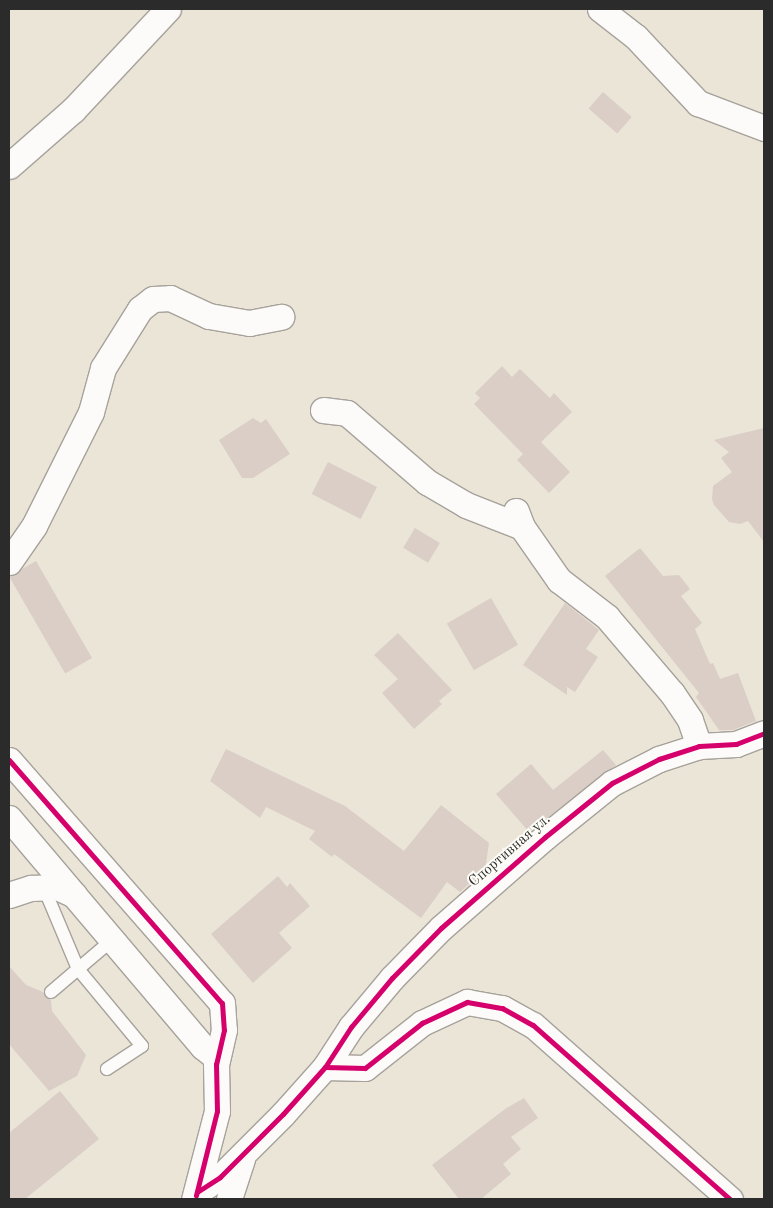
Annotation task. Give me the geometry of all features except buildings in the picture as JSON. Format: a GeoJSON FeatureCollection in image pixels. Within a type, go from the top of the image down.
{"type":"FeatureCollection","features":[{"type":"Feature","properties":{"kind":"street"},"geometry":{"type":"LineString","coordinates":[[9,166],[73,110],[168,9]]}},
{"type":"Feature","properties":{"kind":"street"},"geometry":{"type":"LineString","coordinates":[[600,9],[636,37],[698,103],[764,128]]}},
{"type":"Feature","properties":{"kind":"street"},"geometry":{"type":"LineString","coordinates":[[9,562],[34,526],[91,412],[103,368],[140,309],[153,299],[170,298],[209,316],[249,323],[281,317]]}},
{"type":"Feature","properties":{"kind":"street"},"geometry":{"type":"LineString","coordinates":[[323,410],[347,413],[427,482],[458,501],[519,519],[558,580],[607,617],[672,692],[690,720],[699,746]]}},
{"type":"Feature","properties":{"kind":"street","name":"Спортивная ул."},"geometry":{"type":"LineString","coordinates":[[196,1196],[243,1155],[326,1067],[351,1027],[398,972],[441,928],[545,837],[612,783],[659,759],[699,746],[736,744],[764,733]]}},
{"type":"Feature","properties":{"kind":"street"},"geometry":{"type":"LineString","coordinates":[[9,760],[222,1003],[224,1030],[217,1061],[217,1111],[196,1196]]}},
{"type":"Feature","properties":{"kind":"street"},"geometry":{"type":"LineString","coordinates":[[9,818],[203,1047],[217,1061]]}},
{"type":"Feature","properties":{"kind":"street"},"geometry":{"type":"LineString","coordinates":[[9,895],[31,888],[57,887],[74,895]]}},
{"type":"Feature","properties":{"kind":"street"},"geometry":{"type":"LineString","coordinates":[[326,1067],[365,1068],[422,1023],[467,1002],[502,1008],[532,1025],[730,1199]]}},
{"type":"Feature","properties":{"kind":"street"},"geometry":{"type":"LineString","coordinates":[[229,1199],[243,1155]]}},
{"type":"Feature","properties":{"kind":"lane"},"geometry":{"type":"LineString","coordinates":[[44,888],[78,969],[142,1046],[107,1069]]}},
{"type":"Feature","properties":{"kind":"lane"},"geometry":{"type":"LineString","coordinates":[[51,992],[112,940]]}},
{"type":"Feature","properties":{"kind":"cycle path"},"geometry":{"type":"LineString","coordinates":[[197,1192],[220,1177],[283,1114],[325,1067],[351,1027],[392,978],[441,928],[545,837],[612,783],[659,759],[699,746],[736,744],[764,733]]}},
{"type":"Feature","properties":{"kind":"cycle path"},"geometry":{"type":"LineString","coordinates":[[9,760],[222,1003],[224,1030],[216,1064],[217,1111],[196,1195]]}},
{"type":"Feature","properties":{"kind":"cycle path"},"geometry":{"type":"LineString","coordinates":[[325,1067],[365,1068],[422,1023],[467,1002],[502,1008],[533,1025],[730,1199]]}}]}
